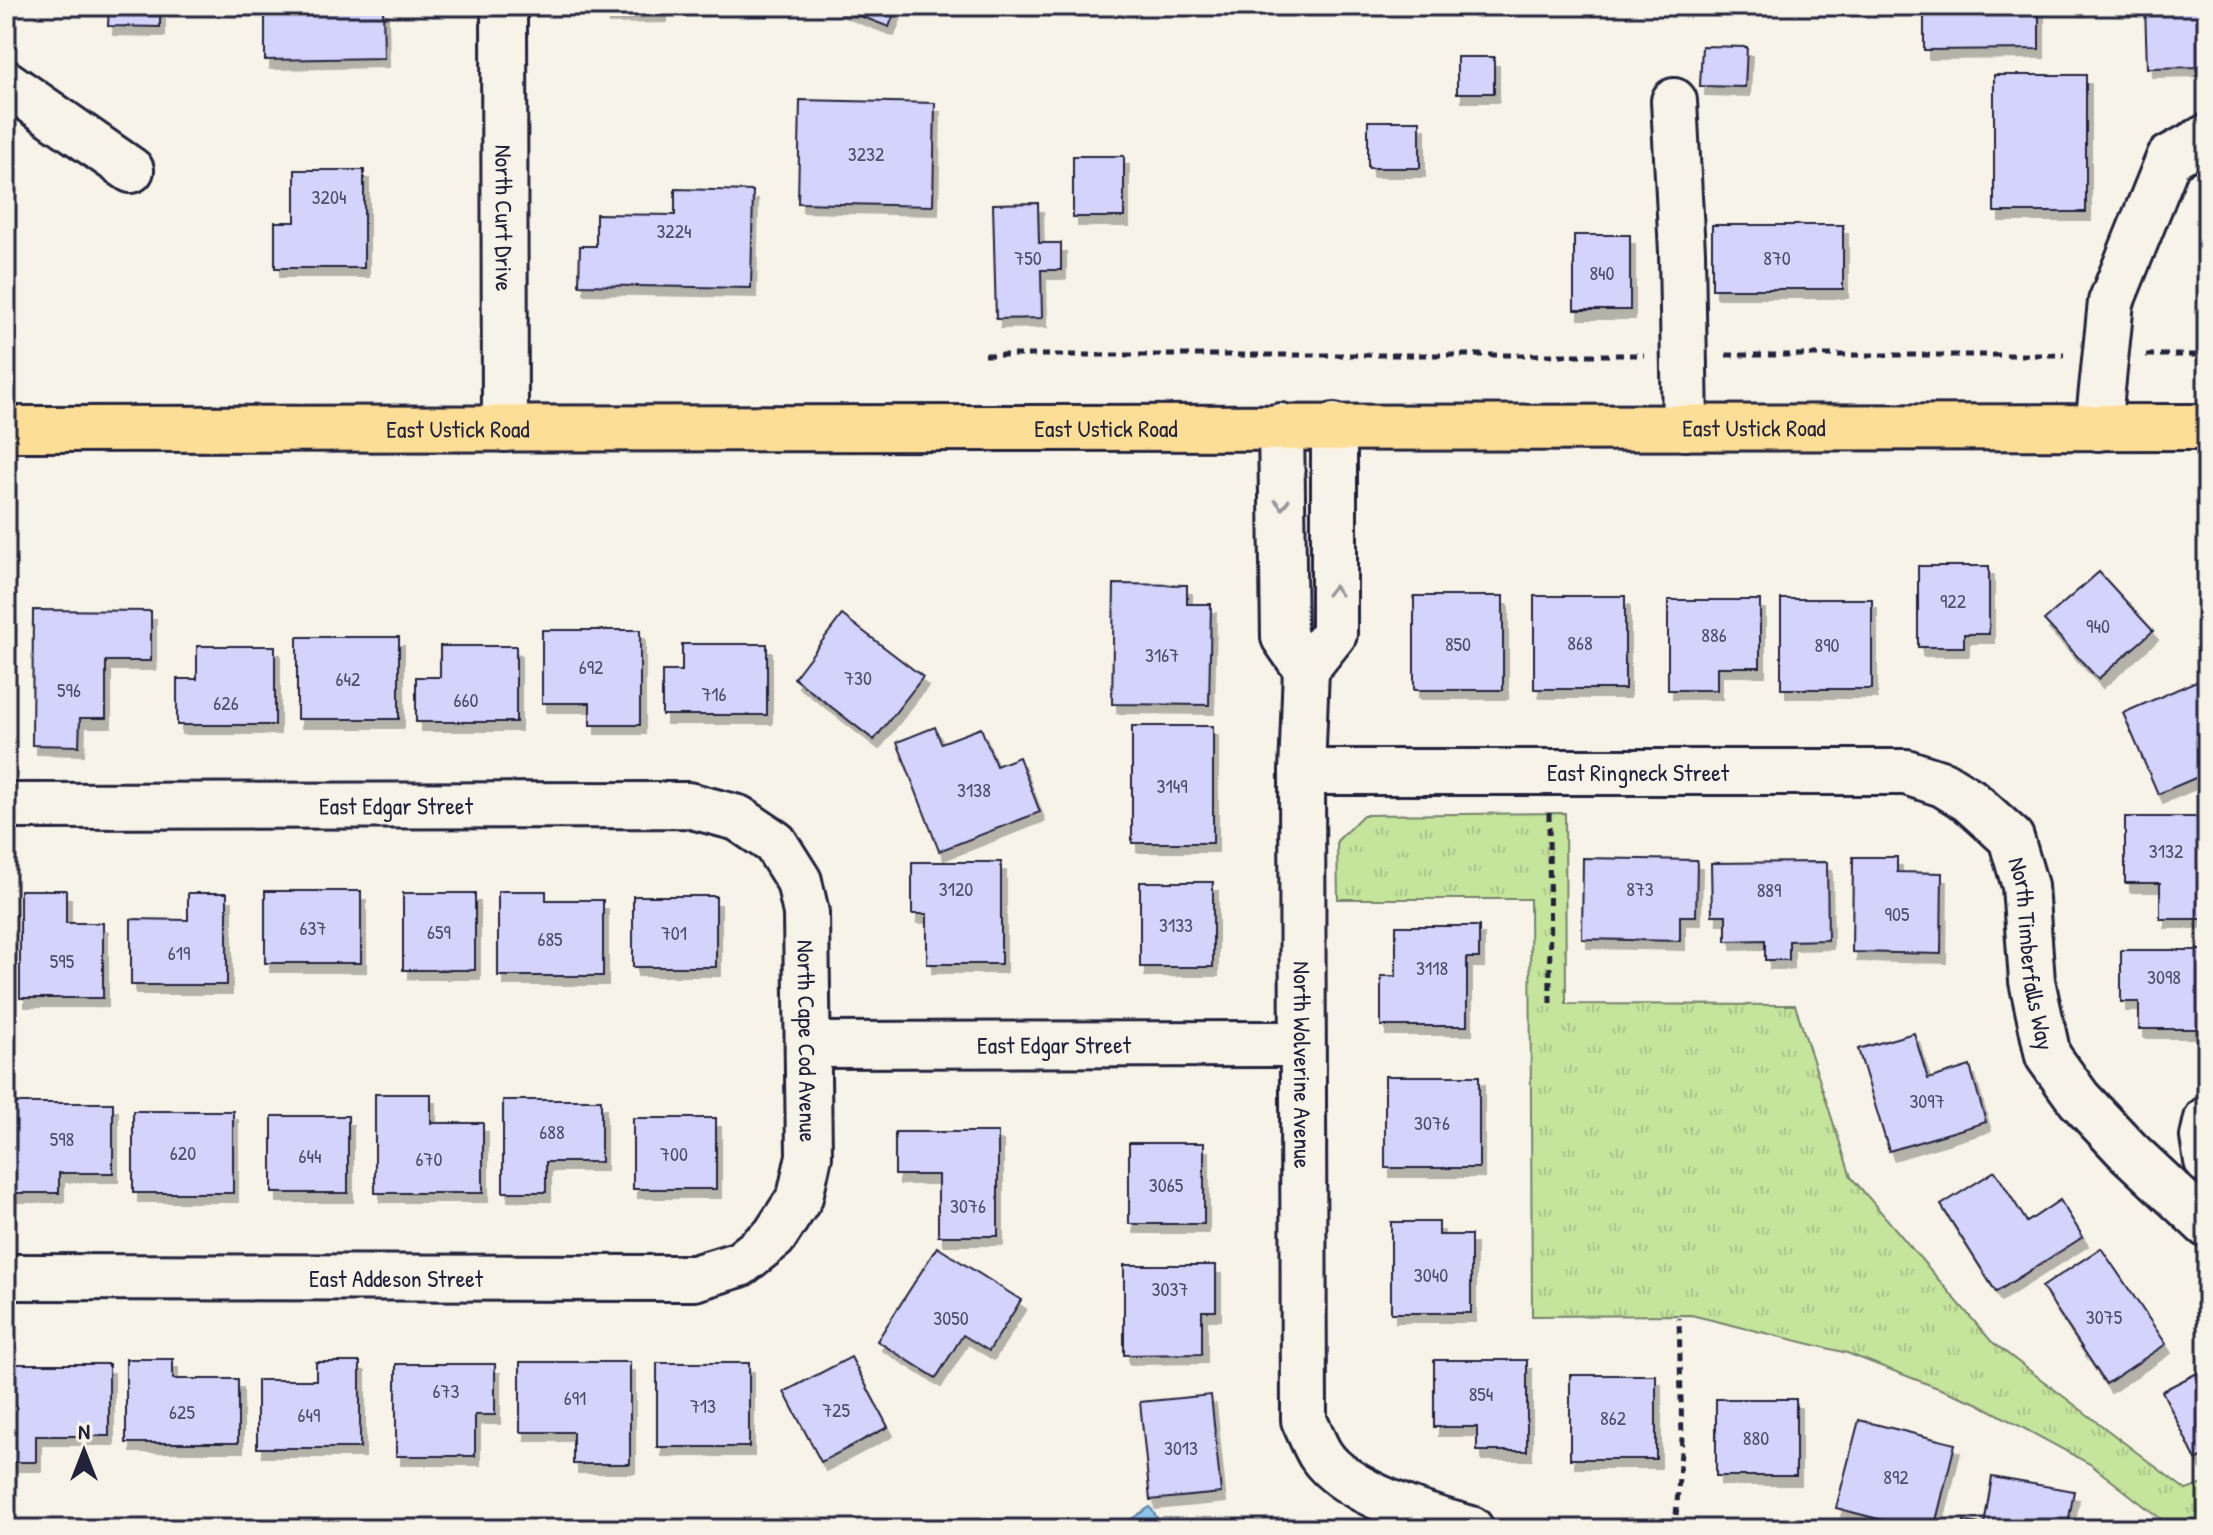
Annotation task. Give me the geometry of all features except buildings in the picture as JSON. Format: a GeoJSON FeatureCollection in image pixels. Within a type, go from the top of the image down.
{"type":"FeatureCollection","features":[{"type":"Feature","properties":{"kind":"main road","name":"East Ustick Road"},"geometry":{"type":"LineString","coordinates":[[6,429],[2207,427]]}},
{"type":"Feature","properties":{"kind":"street","name":"North Curt Drive"},"geometry":{"type":"LineString","coordinates":[[504,6],[505,429]]}},
{"type":"Feature","properties":{"kind":"street"},"geometry":{"type":"LineString","coordinates":[[6,83],[131,170]]}},
{"type":"Feature","properties":{"kind":"street"},"geometry":{"type":"LineString","coordinates":[[1674,101],[1682,252],[1685,428]]}},
{"type":"Feature","properties":{"kind":"street"},"geometry":{"type":"LineString","coordinates":[[2098,428],[2111,302],[2169,158],[2207,137]]}},
{"type":"Feature","properties":{"kind":"street"},"geometry":{"type":"LineString","coordinates":[[1281,426],[1284,637],[1306,669],[1334,634],[1334,426]]}},
{"type":"Feature","properties":{"kind":"street","name":"North Wolverine Avenue"},"geometry":{"type":"LineString","coordinates":[[1306,669],[1302,772],[1304,1420],[1321,1456],[1346,1480],[1418,1515],[1471,1529]]}},
{"type":"Feature","properties":{"kind":"street","name":"East Ringneck Street"},"geometry":{"type":"LineString","coordinates":[[1302,772],[1906,772],[1943,784],[1969,800]]}},
{"type":"Feature","properties":{"kind":"street","name":"North Timberfalls Way"},"geometry":{"type":"LineString","coordinates":[[1969,800],[2011,838],[2025,886],[2032,981],[2048,1056],[2079,1099],[2129,1152],[2203,1213]]}},
{"type":"Feature","properties":{"kind":"street","name":"East Edgar Street"},"geometry":{"type":"LineString","coordinates":[[6,806],[688,805],[738,818],[775,843]]}},
{"type":"Feature","properties":{"kind":"street","name":"North Cape Cod Avenue"},"geometry":{"type":"LineString","coordinates":[[774,1237],[800,1197],[809,1156],[806,913],[799,881],[775,843]]}},
{"type":"Feature","properties":{"kind":"street","name":"East Edgar Street"},"geometry":{"type":"LineString","coordinates":[[808,1045],[1302,1044]]}},
{"type":"Feature","properties":{"kind":"street"},"geometry":{"type":"LineString","coordinates":[[2207,1119],[2203,1137],[2207,1161]]}},
{"type":"Feature","properties":{"kind":"street","name":"East Addeson Street"},"geometry":{"type":"LineString","coordinates":[[6,1277],[694,1278],[740,1264],[774,1237]]}},
{"type":"Feature","properties":{"kind":"path"},"geometry":{"type":"LineString","coordinates":[[985,355],[2207,355]]}},
{"type":"Feature","properties":{"kind":"path"},"geometry":{"type":"LineString","coordinates":[[1548,772],[1550,1007]]}},
{"type":"Feature","properties":{"kind":"path"},"geometry":{"type":"LineString","coordinates":[[1675,1529],[1682,1439],[1679,1318]]}},
{"type":"Feature","properties":{"kind":"path"},"geometry":{"type":"LineString","coordinates":[[2186,1525],[2207,1521]]}},
{"type":"Feature","properties":{"kind":"green space"},"geometry":{"type":"Polygon","coordinates":[[[1565,813],[1566,1004],[1795,1005],[1851,1177],[1991,1341],[2186,1490],[2207,1483],[2207,1529],[2174,1529],[2090,1464],[1977,1403],[1847,1353],[1691,1315],[1532,1316],[1530,899],[1338,899],[1337,841],[1363,815],[1565,813]]]}},
{"type":"Feature","properties":{"kind":"water"},"geometry":{"type":"Polygon","coordinates":[[[1150,1507],[1164,1529],[1116,1529],[1150,1507]]]}}]}
